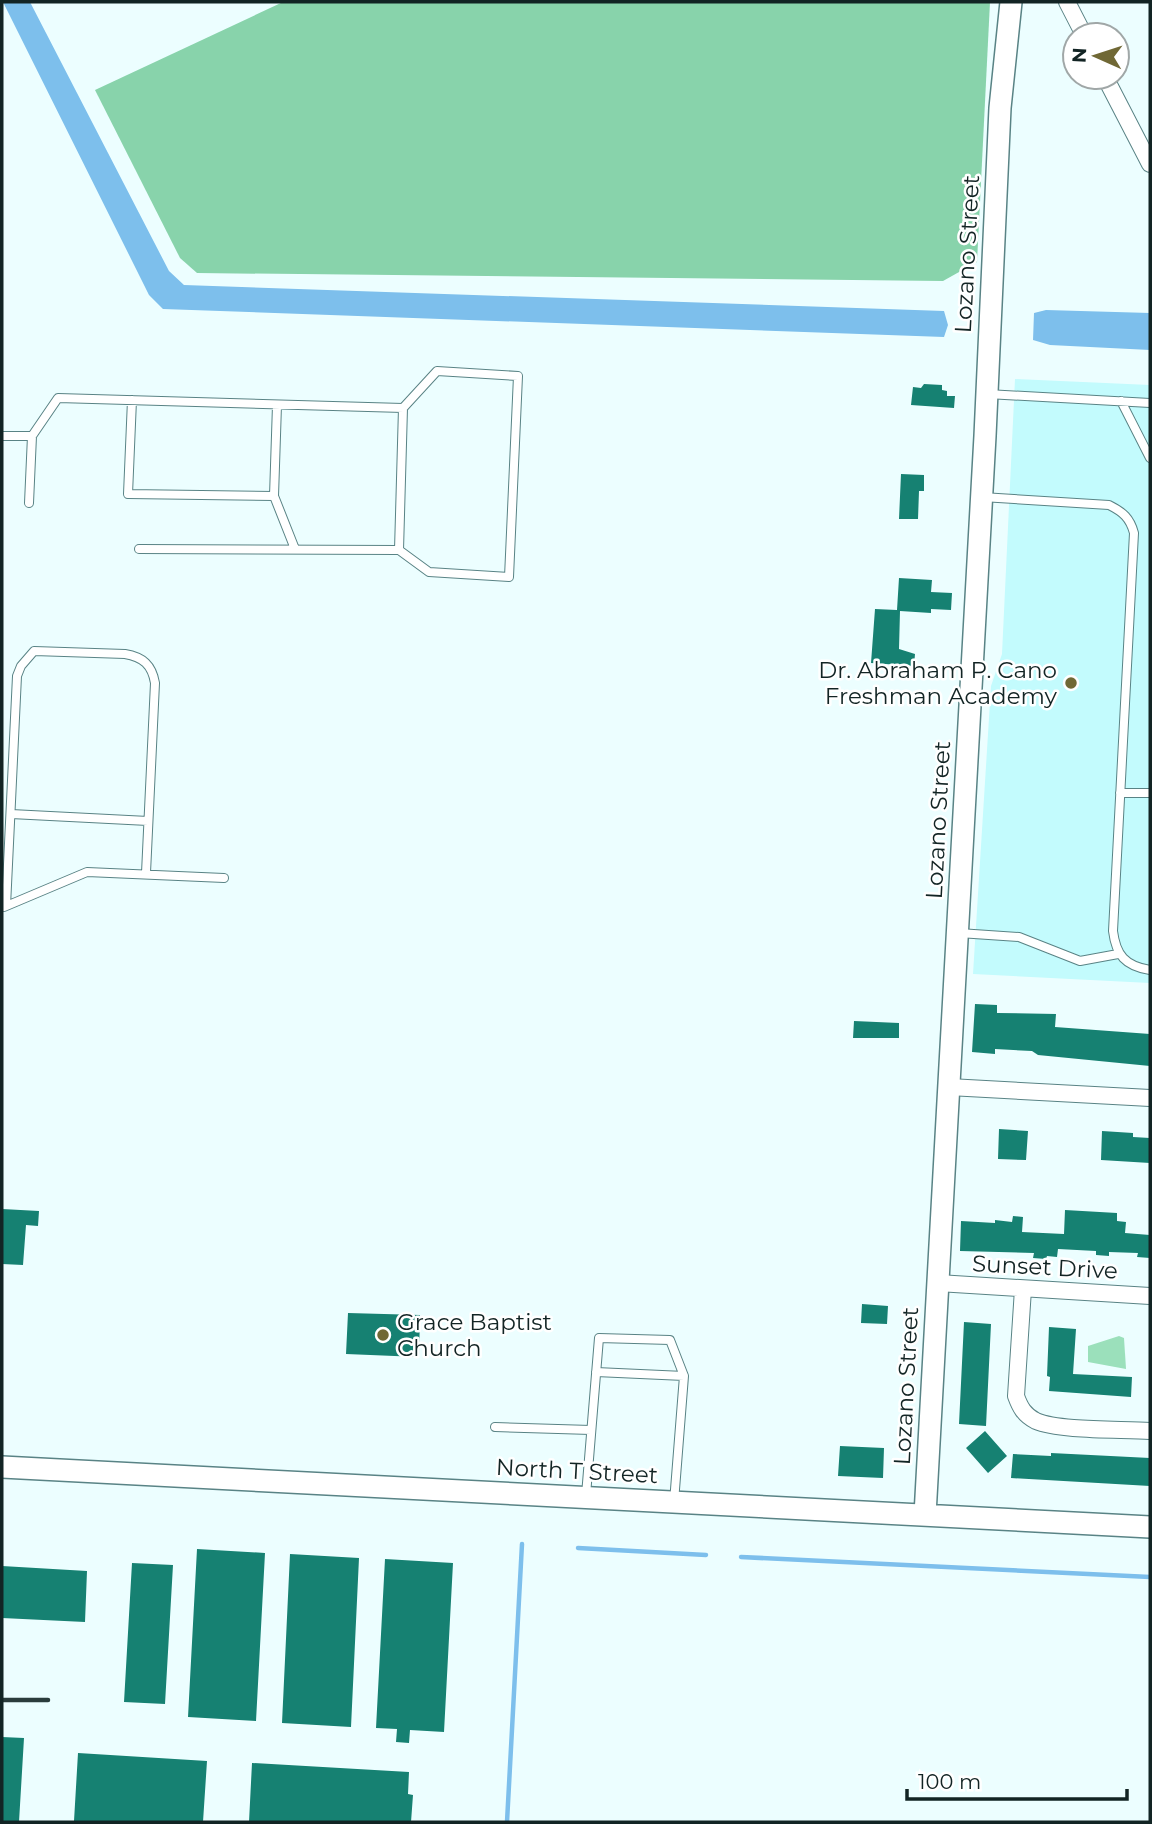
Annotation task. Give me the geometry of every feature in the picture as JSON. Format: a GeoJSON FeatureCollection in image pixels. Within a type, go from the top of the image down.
{"type":"FeatureCollection","features":[{"type":"Feature","properties":{"kind":"street","name":"Lozano Street"},"geometry":{"type":"LineString","coordinates":[[925,1515],[982,497],[1000,108],[1011,2]]}},
{"type":"Feature","properties":{"kind":"street"},"geometry":{"type":"LineString","coordinates":[[1067,2],[1077,21]]}},
{"type":"Feature","properties":{"kind":"street"},"geometry":{"type":"LineString","coordinates":[[1112,91],[1150,164]]}},
{"type":"Feature","properties":{"kind":"street"},"geometry":{"type":"LineString","coordinates":[[949,1087],[1150,1098]]}},
{"type":"Feature","properties":{"kind":"street","name":"Sunset Drive"},"geometry":{"type":"LineString","coordinates":[[938,1283],[1150,1296]]}},
{"type":"Feature","properties":{"kind":"street"},"geometry":{"type":"LineString","coordinates":[[1023,1289],[1016,1396],[1020,1408],[1027,1416],[1045,1423],[1150,1431]]}},
{"type":"Feature","properties":{"kind":"street","name":"North T Street"},"geometry":{"type":"LineString","coordinates":[[2,1467],[1150,1527]]}},
{"type":"Feature","properties":{"kind":"lane"},"geometry":{"type":"LineString","coordinates":[[139,549],[398,550],[429,572],[509,577],[518,376],[437,371],[403,408],[398,550]]}},
{"type":"Feature","properties":{"kind":"lane"},"geometry":{"type":"LineString","coordinates":[[987,394],[1150,403]]}},
{"type":"Feature","properties":{"kind":"lane"},"geometry":{"type":"LineString","coordinates":[[29,503],[33,436],[58,398],[403,408]]}},
{"type":"Feature","properties":{"kind":"lane"},"geometry":{"type":"LineString","coordinates":[[132,400],[128,494],[274,496]]}},
{"type":"Feature","properties":{"kind":"lane"},"geometry":{"type":"LineString","coordinates":[[1121,401],[1150,458]]}},
{"type":"Feature","properties":{"kind":"lane"},"geometry":{"type":"LineString","coordinates":[[277,405],[274,496],[295,549]]}},
{"type":"Feature","properties":{"kind":"lane"},"geometry":{"type":"LineString","coordinates":[[2,436],[33,436]]}},
{"type":"Feature","properties":{"kind":"lane"},"geometry":{"type":"LineString","coordinates":[[982,497],[1109,505],[1120,510],[1131,524],[1133,533],[1113,930],[1118,954],[1125,962],[1150,970]]}},
{"type":"Feature","properties":{"kind":"lane"},"geometry":{"type":"LineString","coordinates":[[146,873],[155,683],[146,662],[137,656],[125,654],[34,651],[27,657],[18,676],[4,907],[87,872],[224,878]]}},
{"type":"Feature","properties":{"kind":"lane"},"geometry":{"type":"LineString","coordinates":[[1120,793],[1150,793]]}},
{"type":"Feature","properties":{"kind":"lane"},"geometry":{"type":"LineString","coordinates":[[10,814],[148,821]]}},
{"type":"Feature","properties":{"kind":"lane"},"geometry":{"type":"LineString","coordinates":[[957,933],[1019,937],[1080,961],[1118,954]]}},
{"type":"Feature","properties":{"kind":"lane"},"geometry":{"type":"LineString","coordinates":[[586,1497],[599,1338],[670,1340],[684,1376],[674,1502]]}},
{"type":"Feature","properties":{"kind":"lane"},"geometry":{"type":"LineString","coordinates":[[596,1372],[684,1376]]}},
{"type":"Feature","properties":{"kind":"lane"},"geometry":{"type":"LineString","coordinates":[[495,1427],[592,1430]]}},
{"type":"Feature","properties":{"kind":"shaded area"},"geometry":{"type":"Polygon","coordinates":[[[3,2],[30,2],[169,271],[184,285],[944,311],[948,325],[944,337],[163,309],[149,295],[3,2]]]}},
{"type":"Feature","properties":{"kind":"shaded area"},"geometry":{"type":"Polygon","coordinates":[[[1046,310],[1150,313],[1150,350],[1050,345],[1033,340],[1034,313],[1046,310]]]}},
{"type":"Feature","properties":{"kind":"shaded area","name":"Dr. Abraham P. Cano Freshman Academy"},"geometry":{"type":"Polygon","coordinates":[[[1015,379],[1150,385],[1150,983],[973,974],[991,686],[1002,654],[1015,379]]]}},
{"type":"Feature","properties":{"kind":"green space"},"geometry":{"type":"Polygon","coordinates":[[[283,2],[990,2],[977,262],[943,281],[197,273],[180,258],[95,90],[283,2]]]}},
{"type":"Feature","properties":{"kind":"green space"},"geometry":{"type":"Polygon","coordinates":[[[1119,1336],[1124,1338],[1126,1369],[1088,1362],[1088,1346],[1119,1336]]]}},
{"type":"Feature","properties":{"kind":"building"},"geometry":{"type":"Polygon","coordinates":[[[924,384],[942,385],[947,396],[955,396],[954,408],[911,405],[913,387],[921,388],[924,384]]]}},
{"type":"Feature","properties":{"kind":"building"},"geometry":{"type":"Polygon","coordinates":[[[901,474],[924,475],[924,491],[919,491],[918,519],[899,519],[901,474]]]}},
{"type":"Feature","properties":{"kind":"building"},"geometry":{"type":"Polygon","coordinates":[[[899,578],[932,580],[931,592],[952,593],[951,610],[931,609],[931,613],[900,611],[899,649],[915,654],[914,666],[871,663],[875,609],[897,610],[899,578]]]}},
{"type":"Feature","properties":{"kind":"building"},"geometry":{"type":"Polygon","coordinates":[[[975,1004],[997,1005],[997,1013],[1056,1014],[1055,1027],[1150,1034],[1150,1066],[1038,1055],[1032,1051],[995,1049],[995,1054],[972,1052],[975,1004]]]}},
{"type":"Feature","properties":{"kind":"building"},"geometry":{"type":"Polygon","coordinates":[[[854,1021],[899,1023],[899,1038],[853,1038],[854,1021]]]}},
{"type":"Feature","properties":{"kind":"building"},"geometry":{"type":"Polygon","coordinates":[[[999,1129],[1028,1131],[1026,1160],[998,1159],[999,1129]]]}},
{"type":"Feature","properties":{"kind":"building"},"geometry":{"type":"Polygon","coordinates":[[[1102,1131],[1133,1133],[1133,1137],[1150,1138],[1150,1163],[1101,1160],[1102,1131]]]}},
{"type":"Feature","properties":{"kind":"building"},"geometry":{"type":"Polygon","coordinates":[[[2,1209],[39,1211],[38,1226],[26,1225],[23,1265],[2,1264],[2,1209]]]}},
{"type":"Feature","properties":{"kind":"building"},"geometry":{"type":"Polygon","coordinates":[[[1065,1210],[1117,1213],[1117,1221],[1126,1222],[1125,1233],[1150,1235],[1150,1258],[1137,1257],[1138,1253],[1109,1252],[1109,1256],[1096,1255],[1096,1251],[1058,1249],[1057,1257],[1047,1256],[1046,1259],[1033,1258],[1034,1253],[960,1251],[961,1221],[1012,1222],[1013,1216],[1023,1217],[1022,1232],[1064,1234],[1065,1210]]]}},
{"type":"Feature","properties":{"kind":"building"},"geometry":{"type":"Polygon","coordinates":[[[862,1304],[888,1306],[887,1324],[861,1323],[862,1304]]]}},
{"type":"Feature","properties":{"kind":"building","name":"Grace Baptist Church"},"geometry":{"type":"Polygon","coordinates":[[[348,1313],[420,1315],[419,1357],[346,1354],[348,1313]]]}},
{"type":"Feature","properties":{"kind":"building"},"geometry":{"type":"Polygon","coordinates":[[[964,1322],[991,1324],[986,1426],[959,1424],[964,1322]]]}},
{"type":"Feature","properties":{"kind":"building"},"geometry":{"type":"Polygon","coordinates":[[[1049,1327],[1076,1329],[1073,1374],[1132,1377],[1131,1397],[1049,1391],[1049,1327]]]}},
{"type":"Feature","properties":{"kind":"building"},"geometry":{"type":"Polygon","coordinates":[[[985,1431],[1007,1456],[988,1473],[966,1448],[985,1431]]]}},
{"type":"Feature","properties":{"kind":"building"},"geometry":{"type":"Polygon","coordinates":[[[840,1446],[884,1448],[883,1478],[838,1476],[840,1446]]]}},
{"type":"Feature","properties":{"kind":"building"},"geometry":{"type":"Polygon","coordinates":[[[1051,1453],[1150,1458],[1150,1486],[1011,1478],[1013,1454],[1051,1456],[1051,1453]]]}},
{"type":"Feature","properties":{"kind":"building"},"geometry":{"type":"Polygon","coordinates":[[[197,1549],[265,1553],[256,1721],[188,1717],[197,1549]]]}},
{"type":"Feature","properties":{"kind":"building"},"geometry":{"type":"Polygon","coordinates":[[[290,1554],[359,1558],[351,1727],[282,1723],[290,1554]]]}},
{"type":"Feature","properties":{"kind":"building"},"geometry":{"type":"Polygon","coordinates":[[[385,1559],[453,1563],[444,1732],[410,1730],[409,1743],[396,1742],[397,1729],[376,1728],[385,1559]]]}},
{"type":"Feature","properties":{"kind":"building"},"geometry":{"type":"Polygon","coordinates":[[[132,1563],[173,1565],[165,1704],[124,1702],[132,1563]]]}},
{"type":"Feature","properties":{"kind":"building"},"geometry":{"type":"Polygon","coordinates":[[[2,1566],[87,1571],[85,1622],[2,1618],[2,1566]]]}},
{"type":"Feature","properties":{"kind":"building"},"geometry":{"type":"Polygon","coordinates":[[[2,1737],[24,1738],[19,1822],[2,1822],[2,1737]]]}},
{"type":"Feature","properties":{"kind":"building"},"geometry":{"type":"Polygon","coordinates":[[[78,1753],[207,1761],[203,1822],[74,1821],[78,1753]]]}},
{"type":"Feature","properties":{"kind":"building"},"geometry":{"type":"Polygon","coordinates":[[[252,1763],[409,1772],[408,1794],[413,1795],[411,1822],[249,1822],[252,1763]]]}},
{"type":"Feature","properties":{"kind":"waterway"},"geometry":{"type":"LineString","coordinates":[[507,1822],[522,1544]]}},
{"type":"Feature","properties":{"kind":"waterway"},"geometry":{"type":"LineString","coordinates":[[578,1548],[706,1555]]}},
{"type":"Feature","properties":{"kind":"waterway"},"geometry":{"type":"LineString","coordinates":[[741,1557],[1150,1577]]}},
{"type":"Feature","properties":{"kind":"railway"},"geometry":{"type":"LineString","coordinates":[[2,1700],[48,1700]]}},
{"type":"Feature","properties":{"kind":"place","name":"Dr. Abraham P. Cano Freshman Academy"},"geometry":{"type":"Point","coordinates":[1071,683]}},
{"type":"Feature","properties":{"kind":"place","name":"Grace Baptist Church"},"geometry":{"type":"Point","coordinates":[383,1335]}}]}
